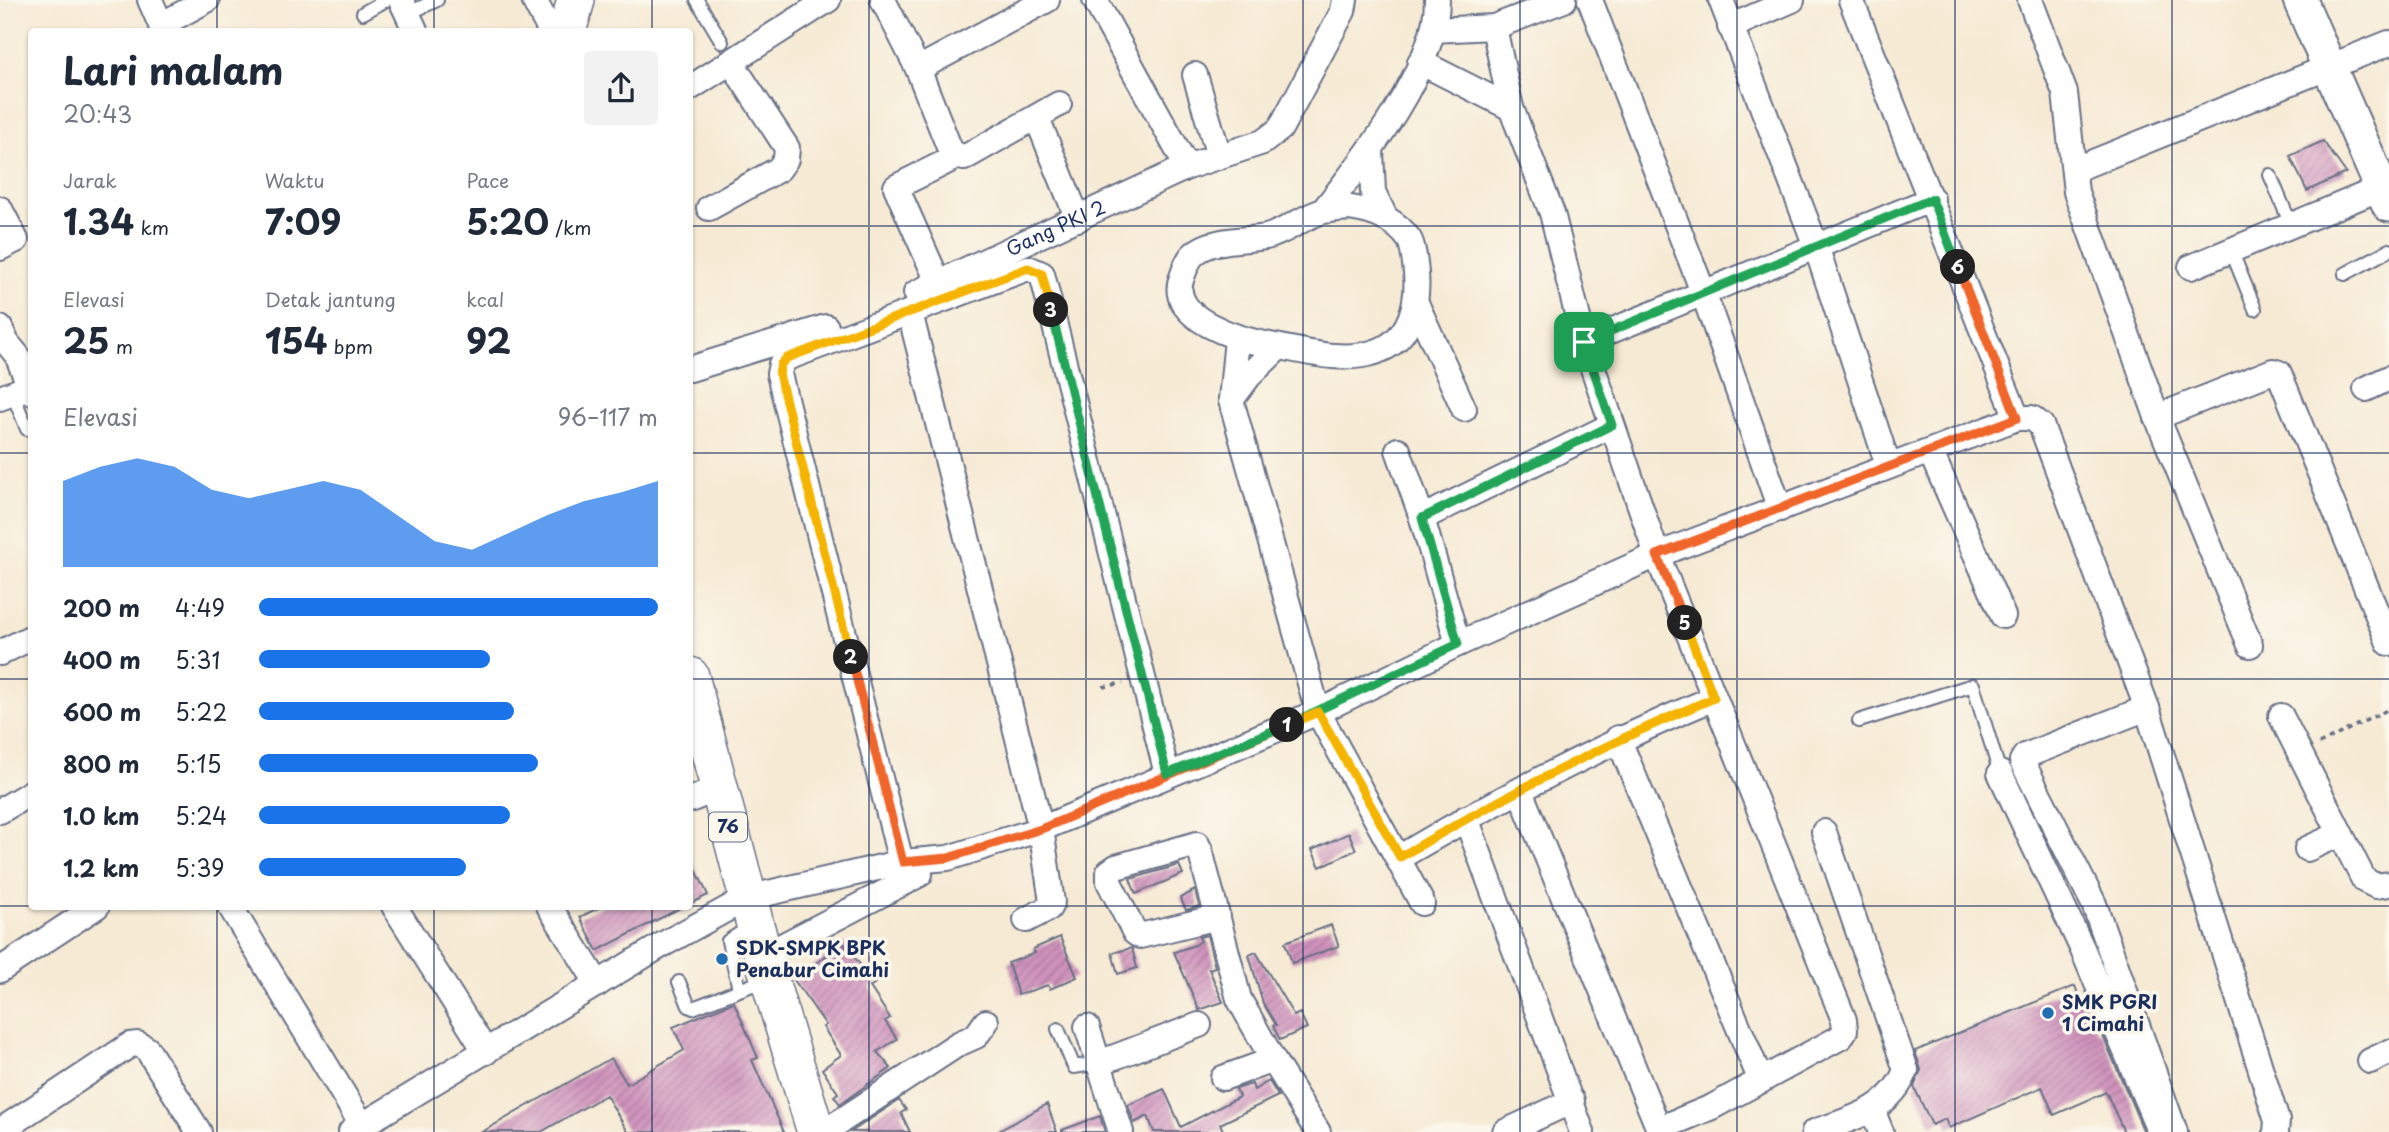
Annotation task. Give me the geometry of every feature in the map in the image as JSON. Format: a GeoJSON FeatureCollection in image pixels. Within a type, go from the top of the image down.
{"type":"FeatureCollection","features":[{"type":"Feature","properties":{"kind":"main road"},"geometry":{"type":"LineString","coordinates":[[568,28],[576,0]]}},
{"type":"Feature","properties":{"kind":"main road"},"geometry":{"type":"LineString","coordinates":[[2300,0],[2385,196]]}},
{"type":"Feature","properties":{"kind":"main road","name":"76"},"geometry":{"type":"LineString","coordinates":[[693,703],[702,785],[816,1132]]}},
{"type":"Feature","properties":{"kind":"street"},"geometry":{"type":"LineString","coordinates":[[150,0],[163,28],[207,0]]}},
{"type":"Feature","properties":{"kind":"street"},"geometry":{"type":"LineString","coordinates":[[534,0],[549,28]]}},
{"type":"Feature","properties":{"kind":"street"},"geometry":{"type":"LineString","coordinates":[[693,85],[727,52],[828,0]]}},
{"type":"Feature","properties":{"kind":"street"},"geometry":{"type":"LineString","coordinates":[[883,0],[918,69],[951,152],[956,157]]}},
{"type":"Feature","properties":{"kind":"street"},"geometry":{"type":"LineString","coordinates":[[918,69],[1047,0]]}},
{"type":"Feature","properties":{"kind":"street"},"geometry":{"type":"LineString","coordinates":[[1095,0],[1186,167]]}},
{"type":"Feature","properties":{"kind":"street","name":"Gang PKI 2"},"geometry":{"type":"LineString","coordinates":[[693,368],[835,325],[939,284],[1186,167],[1263,142],[1280,129],[1343,11],[1345,0]]}},
{"type":"Feature","properties":{"kind":"street"},"geometry":{"type":"LineString","coordinates":[[1322,211],[1371,151],[1420,62],[1433,30],[1437,0]]}},
{"type":"Feature","properties":{"kind":"street"},"geometry":{"type":"LineString","coordinates":[[1433,30],[1494,27],[1564,0]]}},
{"type":"Feature","properties":{"kind":"street"},"geometry":{"type":"LineString","coordinates":[[1590,0],[1703,292],[1780,509]]}},
{"type":"Feature","properties":{"kind":"street"},"geometry":{"type":"LineString","coordinates":[[1721,0],[1816,246],[1888,465]]}},
{"type":"Feature","properties":{"kind":"street"},"geometry":{"type":"LineString","coordinates":[[1730,27],[1792,0]]}},
{"type":"Feature","properties":{"kind":"street"},"geometry":{"type":"LineString","coordinates":[[1851,0],[2017,418]]}},
{"type":"Feature","properties":{"kind":"street"},"geometry":{"type":"LineString","coordinates":[[2031,0],[2065,93],[2076,169],[2076,192],[2157,417],[2250,645]]}},
{"type":"Feature","properties":{"kind":"street"},"geometry":{"type":"LineString","coordinates":[[1494,27],[1511,108],[1552,213],[1584,342],[1612,425],[1657,555],[1844,1020],[1845,1030],[1841,1037],[1712,1107],[1661,1128],[1655,1124],[1520,791]]}},
{"type":"Feature","properties":{"kind":"street"},"geometry":{"type":"LineString","coordinates":[[2076,169],[2389,43]]}},
{"type":"Feature","properties":{"kind":"street"},"geometry":{"type":"LineString","coordinates":[[709,208],[779,169],[786,159],[787,148],[727,52]]}},
{"type":"Feature","properties":{"kind":"street"},"geometry":{"type":"LineString","coordinates":[[1420,62],[1511,108]]}},
{"type":"Feature","properties":{"kind":"street"},"geometry":{"type":"LineString","coordinates":[[1195,75],[1219,156]]}},
{"type":"Feature","properties":{"kind":"street"},"geometry":{"type":"LineString","coordinates":[[939,284],[896,187],[956,157],[964,158],[1059,104]]}},
{"type":"Feature","properties":{"kind":"street"},"geometry":{"type":"LineString","coordinates":[[1037,118],[1078,219]]}},
{"type":"Feature","properties":{"kind":"street"},"geometry":{"type":"LineString","coordinates":[[1371,151],[1373,192],[1386,219]]}},
{"type":"Feature","properties":{"kind":"street"},"geometry":{"type":"LineString","coordinates":[[2191,267],[2291,225],[2385,196]]}},
{"type":"Feature","properties":{"kind":"street"},"geometry":{"type":"LineString","coordinates":[[1584,342],[1932,199]]}},
{"type":"Feature","properties":{"kind":"street"},"geometry":{"type":"LineString","coordinates":[[1350,208],[1370,211],[1386,219],[1411,241],[1418,282],[1416,303],[1409,324],[1395,340],[1376,352],[1339,357],[1279,347],[1237,339],[1194,315],[1182,302],[1178,285],[1194,254],[1207,246],[1278,234],[1322,211],[1350,208]]}},
{"type":"Feature","properties":{"kind":"street"},"geometry":{"type":"LineString","coordinates":[[0,209],[16,240]]}},
{"type":"Feature","properties":{"kind":"street"},"geometry":{"type":"LineString","coordinates":[[905,872],[779,374],[781,364],[787,358],[1028,268],[1042,274],[1167,774]]}},
{"type":"Feature","properties":{"kind":"street"},"geometry":{"type":"LineString","coordinates":[[1416,303],[1464,409]]}},
{"type":"Feature","properties":{"kind":"street"},"geometry":{"type":"LineString","coordinates":[[910,313],[1041,829],[1052,902],[1049,908],[1026,920]]}},
{"type":"Feature","properties":{"kind":"street"},"geometry":{"type":"LineString","coordinates":[[0,328],[7,343],[24,351],[18,392]]}},
{"type":"Feature","properties":{"kind":"street"},"geometry":{"type":"LineString","coordinates":[[1237,339],[1231,400],[1318,712],[1400,857],[1422,903]]}},
{"type":"Feature","properties":{"kind":"street"},"geometry":{"type":"LineString","coordinates":[[1231,400],[1249,376],[1279,347]]}},
{"type":"Feature","properties":{"kind":"street"},"geometry":{"type":"LineString","coordinates":[[2157,417],[2273,371],[2279,373],[2389,643]]}},
{"type":"Feature","properties":{"kind":"street"},"geometry":{"type":"LineString","coordinates":[[2366,389],[2389,379]]}},
{"type":"Feature","properties":{"kind":"street"},"geometry":{"type":"LineString","coordinates":[[232,910],[356,1129],[598,984],[754,949],[905,872],[1041,829],[1318,712],[1458,644],[1657,555],[1888,465],[1931,453],[2017,418],[2032,418],[2041,425],[2147,708],[2277,1121],[2276,1132]]}},
{"type":"Feature","properties":{"kind":"street"},"geometry":{"type":"LineString","coordinates":[[1422,518],[1612,425]]}},
{"type":"Feature","properties":{"kind":"street"},"geometry":{"type":"LineString","coordinates":[[1398,450],[1422,518],[1458,644]]}},
{"type":"Feature","properties":{"kind":"street"},"geometry":{"type":"LineString","coordinates":[[1931,453],[2003,616]]}},
{"type":"Feature","properties":{"kind":"street"},"geometry":{"type":"LineString","coordinates":[[0,653],[28,639]]}},
{"type":"Feature","properties":{"kind":"street"},"geometry":{"type":"LineString","coordinates":[[1400,857],[1466,818],[1618,738],[1714,698]]}},
{"type":"Feature","properties":{"kind":"street"},"geometry":{"type":"LineString","coordinates":[[2147,708],[2025,756],[2022,761],[2094,904],[2175,1132]]}},
{"type":"Feature","properties":{"kind":"street"},"geometry":{"type":"LineString","coordinates":[[2281,716],[2364,880],[2376,886],[2389,884]]}},
{"type":"Feature","properties":{"kind":"street"},"geometry":{"type":"LineString","coordinates":[[1618,738],[1761,1081]]}},
{"type":"Feature","properties":{"kind":"street"},"geometry":{"type":"LineString","coordinates":[[2000,773],[2082,948],[2160,1132]]}},
{"type":"Feature","properties":{"kind":"street"},"geometry":{"type":"LineString","coordinates":[[0,811],[28,794]]}},
{"type":"Feature","properties":{"kind":"street"},"geometry":{"type":"LineString","coordinates":[[1466,818],[1582,1132]]}},
{"type":"Feature","properties":{"kind":"street"},"geometry":{"type":"LineString","coordinates":[[1814,1132],[1877,1122],[1906,1070],[1824,832]]}},
{"type":"Feature","properties":{"kind":"street"},"geometry":{"type":"LineString","coordinates":[[2307,849],[2340,834]]}},
{"type":"Feature","properties":{"kind":"street"},"geometry":{"type":"LineString","coordinates":[[1218,917],[1140,936],[1135,933],[1109,882],[1109,872],[1128,863],[1197,844],[1218,917],[1240,999],[1315,1132]]}},
{"type":"Feature","properties":{"kind":"street"},"geometry":{"type":"LineString","coordinates":[[754,949],[905,872]]}},
{"type":"Feature","properties":{"kind":"street"},"geometry":{"type":"LineString","coordinates":[[0,970],[91,910]]}},
{"type":"Feature","properties":{"kind":"street"},"geometry":{"type":"LineString","coordinates":[[397,910],[486,1052]]}},
{"type":"Feature","properties":{"kind":"street"},"geometry":{"type":"LineString","coordinates":[[552,910],[598,984]]}},
{"type":"Feature","properties":{"kind":"street"},"geometry":{"type":"LineString","coordinates":[[824,1132],[958,1044],[971,1040],[986,1022]]}},
{"type":"Feature","properties":{"kind":"street"},"geometry":{"type":"LineString","coordinates":[[1099,1063],[1199,1025]]}},
{"type":"Feature","properties":{"kind":"street"},"geometry":{"type":"LineString","coordinates":[[1087,1027],[1121,1132]]}},
{"type":"Feature","properties":{"kind":"street"},"geometry":{"type":"LineString","coordinates":[[0,1131],[130,1045],[138,1044],[147,1049],[199,1132]]}},
{"type":"Feature","properties":{"kind":"street"},"geometry":{"type":"LineString","coordinates":[[1223,1078],[1273,1060]]}},
{"type":"Feature","properties":{"kind":"street"},"geometry":{"type":"LineString","coordinates":[[1505,1132],[1572,1101]]}},
{"type":"Feature","properties":{"kind":"lane"},"geometry":{"type":"LineString","coordinates":[[363,13],[386,0]]}},
{"type":"Feature","properties":{"kind":"lane"},"geometry":{"type":"LineString","coordinates":[[408,15],[437,0]]}},
{"type":"Feature","properties":{"kind":"lane"},"geometry":{"type":"LineString","coordinates":[[697,0],[727,52]]}},
{"type":"Feature","properties":{"kind":"lane"},"geometry":{"type":"LineString","coordinates":[[2270,175],[2291,225]]}},
{"type":"Feature","properties":{"kind":"lane"},"geometry":{"type":"LineString","coordinates":[[2231,250],[2255,309]]}},
{"type":"Feature","properties":{"kind":"lane"},"geometry":{"type":"LineString","coordinates":[[2345,274],[2389,250]]}},
{"type":"Feature","properties":{"kind":"lane"},"geometry":{"type":"LineString","coordinates":[[18,392],[27,429]]}},
{"type":"Feature","properties":{"kind":"lane"},"geometry":{"type":"LineString","coordinates":[[1859,721],[1973,685],[2000,773]]}},
{"type":"Feature","properties":{"kind":"lane"},"geometry":{"type":"LineString","coordinates":[[679,982],[689,1006],[693,1008],[754,949]]}},
{"type":"Feature","properties":{"kind":"lane"},"geometry":{"type":"LineString","coordinates":[[1058,1029],[1074,1067],[1099,1063]]}},
{"type":"Feature","properties":{"kind":"path"},"geometry":{"type":"LineString","coordinates":[[2300,754],[2389,709]]}},
{"type":"Feature","properties":{"kind":"building"},"geometry":{"type":"Polygon","coordinates":[[[2323,141],[2346,173],[2307,191],[2290,156],[2323,141]]]}},
{"type":"Feature","properties":{"kind":"building"},"geometry":{"type":"Polygon","coordinates":[[[1349,833],[1356,850],[1320,867],[1312,850],[1349,833]]]}},
{"type":"Feature","properties":{"kind":"building"},"geometry":{"type":"Polygon","coordinates":[[[693,863],[708,895],[693,902],[693,863]]]}},
{"type":"Feature","properties":{"kind":"building"},"geometry":{"type":"Polygon","coordinates":[[[1179,865],[1183,874],[1136,894],[1130,879],[1179,865]]]}},
{"type":"Feature","properties":{"kind":"building"},"geometry":{"type":"Polygon","coordinates":[[[1195,890],[1199,906],[1186,910],[1180,898],[1195,890]]]}},
{"type":"Feature","properties":{"kind":"building"},"geometry":{"type":"Polygon","coordinates":[[[594,910],[676,910],[597,951],[580,917],[594,910]]]}},
{"type":"Feature","properties":{"kind":"building"},"geometry":{"type":"Polygon","coordinates":[[[1331,925],[1339,946],[1292,963],[1285,942],[1331,925]]]}},
{"type":"Feature","properties":{"kind":"building"},"geometry":{"type":"Polygon","coordinates":[[[1207,935],[1215,967],[1209,969],[1223,1002],[1199,1010],[1174,952],[1195,945],[1201,941],[1199,937],[1207,935]]]}},
{"type":"Feature","properties":{"kind":"building"},"geometry":{"type":"Polygon","coordinates":[[[1060,937],[1077,977],[1050,989],[1048,985],[1018,995],[1008,963],[1035,953],[1033,949],[1060,937]]]}},
{"type":"Feature","properties":{"kind":"building"},"geometry":{"type":"Polygon","coordinates":[[[843,943],[875,983],[870,987],[890,1018],[885,1021],[897,1039],[877,1052],[891,1068],[840,1104],[834,1096],[838,1093],[822,1069],[841,1055],[823,1027],[826,1025],[794,980],[843,943]]]}},
{"type":"Feature","properties":{"kind":"building"},"geometry":{"type":"Polygon","coordinates":[[[1132,948],[1137,968],[1118,974],[1112,953],[1132,948]]]}},
{"type":"Feature","properties":{"kind":"building"},"geometry":{"type":"Polygon","coordinates":[[[1256,952],[1294,1016],[1300,1013],[1307,1028],[1280,1040],[1273,1026],[1276,1025],[1263,1003],[1249,955],[1256,952]]]}},
{"type":"Feature","properties":{"kind":"building","name":"SMK PGRI 1 Cimahi"},"geometry":{"type":"Polygon","coordinates":[[[2075,986],[2085,1011],[2088,1010],[2098,1033],[2101,1031],[2144,1132],[2124,1132],[2106,1092],[2054,1115],[2042,1087],[1949,1128],[1945,1119],[1932,1125],[1914,1087],[1921,1070],[1915,1051],[2075,986]]]}},
{"type":"Feature","properties":{"kind":"building"},"geometry":{"type":"Polygon","coordinates":[[[734,1002],[758,1058],[752,1060],[784,1132],[628,1132],[606,1095],[541,1132],[482,1132],[611,1058],[627,1084],[684,1050],[673,1027],[734,1002]]]}},
{"type":"Feature","properties":{"kind":"building"},"geometry":{"type":"Polygon","coordinates":[[[1269,1081],[1278,1096],[1220,1124],[1224,1132],[1154,1132],[1148,1116],[1134,1123],[1128,1105],[1164,1089],[1181,1127],[1239,1097],[1236,1089],[1252,1084],[1254,1090],[1269,1081]]]}},
{"type":"Feature","properties":{"kind":"building"},"geometry":{"type":"Polygon","coordinates":[[[899,1100],[906,1110],[901,1113],[910,1132],[851,1132],[899,1100]]]}},
{"type":"Feature","properties":{"kind":"building"},"geometry":{"type":"Polygon","coordinates":[[[1047,1104],[1057,1132],[997,1132],[1047,1104]]]}},
{"type":"Feature","properties":{"kind":"building"},"geometry":{"type":"Polygon","coordinates":[[[1100,1116],[1105,1132],[1062,1132],[1062,1130],[1100,1116]]]}},
{"type":"Feature","properties":{"kind":"place","name":"SDK-SMPK BPK Penabur Cimahi"},"geometry":{"type":"Point","coordinates":[722,959]}},
{"type":"Feature","properties":{"kind":"place","name":"SMK PGRI 1 Cimahi"},"geometry":{"type":"Point","coordinates":[2048,1013]}},
{"type":"Feature","properties":{"kind":"route"},"geometry":{"type":"LineString","coordinates":[[1584,342],[1612,425],[1422,518],[1458,644],[1318,712],[1041,829],[948,858],[903,862],[779,374],[781,364],[787,358],[1028,268],[1036,269],[1042,274],[1167,774],[1318,712],[1400,857],[1466,818],[1618,738],[1714,698],[1657,555],[1888,465],[1931,453],[2017,418],[1932,199],[1584,342]]}}]}
